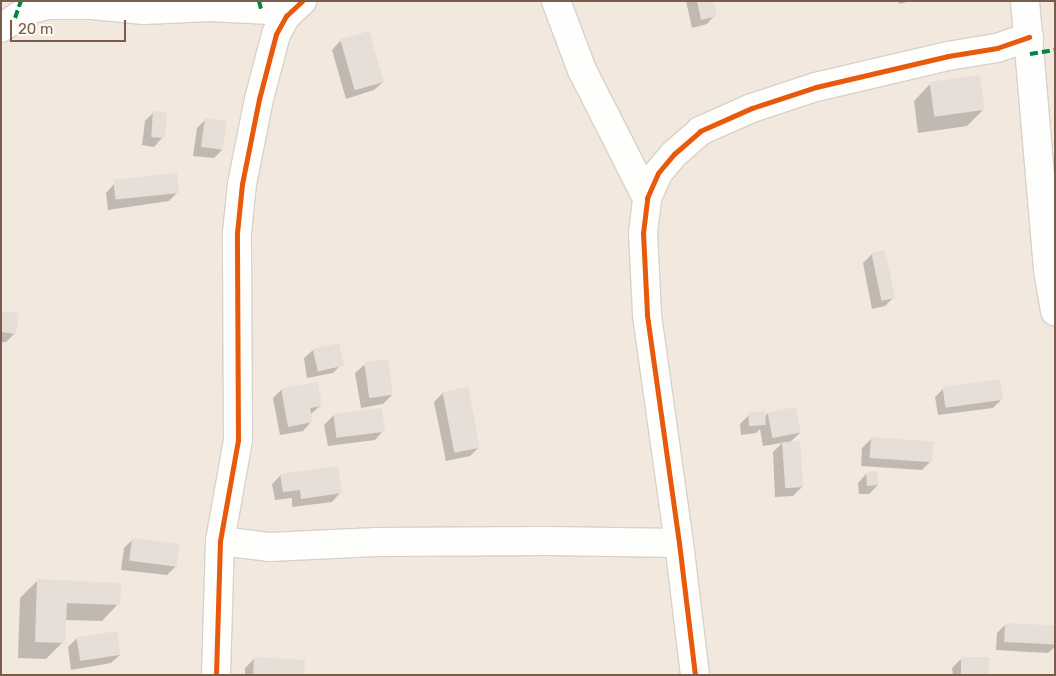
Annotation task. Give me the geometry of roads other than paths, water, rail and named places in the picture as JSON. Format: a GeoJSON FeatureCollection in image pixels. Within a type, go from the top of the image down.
{"type":"FeatureCollection","features":[{"type":"Feature","properties":{"kind":"street"},"geometry":{"type":"LineString","coordinates":[[556,1],[582,70],[647,198]]}},
{"type":"Feature","properties":{"kind":"street"},"geometry":{"type":"LineString","coordinates":[[1025,1],[1048,270],[1055,312]]}},
{"type":"Feature","properties":{"kind":"street"},"geometry":{"type":"LineString","coordinates":[[1,28],[28,10],[48,5],[92,5],[144,10],[296,6]]}},
{"type":"Feature","properties":{"kind":"street"},"geometry":{"type":"LineString","coordinates":[[216,675],[220,541],[238,440],[237,233],[242,184],[259,99],[276,34],[296,6]]}},
{"type":"Feature","properties":{"kind":"street"},"geometry":{"type":"LineString","coordinates":[[695,675],[647,314],[642,233],[647,198],[658,173],[674,154],[700,131],[752,108],[816,87],[948,56],[998,48],[1029,37]]}},
{"type":"Feature","properties":{"kind":"street"},"geometry":{"type":"LineString","coordinates":[[220,541],[269,547],[387,542],[548,541],[679,544]]}}]}
